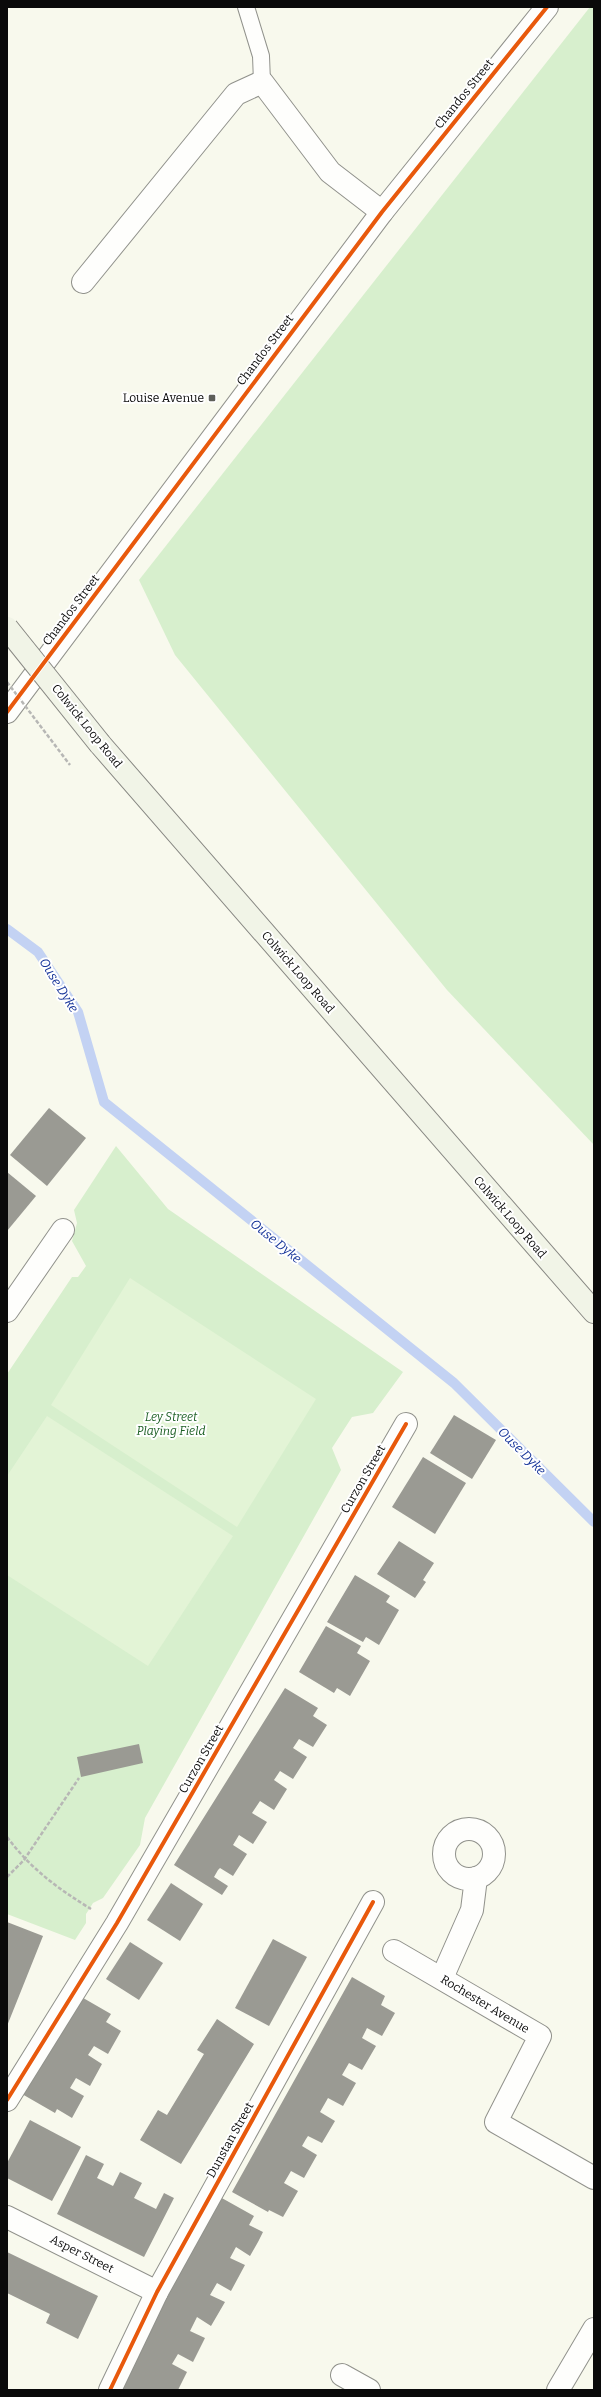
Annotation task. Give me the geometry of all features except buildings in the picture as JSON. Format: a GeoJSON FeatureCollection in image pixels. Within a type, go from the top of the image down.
{"type":"FeatureCollection","features":[{"type":"Feature","properties":{"kind":"main road","name":"Colwick Loop Road"},"geometry":{"type":"LineString","coordinates":[[7,628],[100,744],[594,1312]]}},
{"type":"Feature","properties":{"kind":"street","name":"Chandos Street"},"geometry":{"type":"LineString","coordinates":[[7,712],[382,212],[547,7]]}},
{"type":"Feature","properties":{"kind":"street"},"geometry":{"type":"LineString","coordinates":[[83,282],[236,94],[262,82],[330,172],[382,212]]}},
{"type":"Feature","properties":{"kind":"street"},"geometry":{"type":"LineString","coordinates":[[7,1311],[63,1230]]}},
{"type":"Feature","properties":{"kind":"street","name":"Curzon Street"},"geometry":{"type":"LineString","coordinates":[[8,2097],[117,1923],[406,1424]]}},
{"type":"Feature","properties":{"kind":"street"},"geometry":{"type":"LineString","coordinates":[[442,1978],[472,1910],[476,1878]]}},
{"type":"Feature","properties":{"kind":"street","name":"Dunstan Street"},"geometry":{"type":"LineString","coordinates":[[110,2390],[157,2292],[373,1902]]}},
{"type":"Feature","properties":{"kind":"street","name":"Rochester Avenue"},"geometry":{"type":"LineString","coordinates":[[394,1951],[540,2036],[496,2122],[594,2178]]}},
{"type":"Feature","properties":{"kind":"street","name":"Asper Street"},"geometry":{"type":"LineString","coordinates":[[7,2216],[157,2292]]}},
{"type":"Feature","properties":{"kind":"street"},"geometry":{"type":"LineString","coordinates":[[558,2390],[588,2352],[594,2329]]}},
{"type":"Feature","properties":{"kind":"street"},"geometry":{"type":"LineString","coordinates":[[342,2375],[369,2390]]}},
{"type":"Feature","properties":{"kind":"lane"},"geometry":{"type":"LineString","coordinates":[[246,7],[261,56],[262,82]]}},
{"type":"Feature","properties":{"kind":"path"},"geometry":{"type":"LineString","coordinates":[[7,682],[70,765]]}},
{"type":"Feature","properties":{"kind":"path"},"geometry":{"type":"LineString","coordinates":[[7,1877],[24,1860],[79,1778]]}},
{"type":"Feature","properties":{"kind":"path"},"geometry":{"type":"LineString","coordinates":[[7,1837],[24,1860],[58,1888],[117,1923]]}},
{"type":"Feature","properties":{"kind":"green space"},"geometry":{"type":"Polygon","coordinates":[[[590,7],[594,7],[594,1145],[447,990],[175,655],[139,580],[590,7]]]}},
{"type":"Feature","properties":{"kind":"green space","name":"Ley Street Playing Field"},"geometry":{"type":"Polygon","coordinates":[[[116,1146],[168,1209],[403,1372],[373,1413],[352,1417],[332,1448],[341,1470],[145,1818],[140,1845],[103,1898],[93,1903],[86,1914],[86,1923],[75,1940],[7,1914],[7,1374],[72,1277],[78,1277],[86,1266],[72,1241],[77,1223],[74,1210],[116,1146]]]}},
{"type":"Feature","properties":{"kind":"green space"},"geometry":{"type":"Polygon","coordinates":[[[130,1278],[316,1399],[237,1527],[51,1405],[130,1278]]]}},
{"type":"Feature","properties":{"kind":"green space"},"geometry":{"type":"Polygon","coordinates":[[[47,1416],[233,1536],[148,1666],[7,1575],[7,1476],[47,1416]]]}},
{"type":"Feature","properties":{"kind":"waterway","name":"Ouse Dyke"},"geometry":{"type":"LineString","coordinates":[[7,929],[38,952],[78,1012],[104,1102],[454,1383],[594,1522]]}},
{"type":"Feature","properties":{"kind":"cycle path"},"geometry":{"type":"LineString","coordinates":[[7,712],[382,212],[547,7]]}},
{"type":"Feature","properties":{"kind":"cycle path"},"geometry":{"type":"LineString","coordinates":[[7,2100],[117,1923],[406,1424]]}},
{"type":"Feature","properties":{"kind":"cycle path"},"geometry":{"type":"LineString","coordinates":[[110,2390],[157,2292],[373,1902]]}},
{"type":"Feature","properties":{"kind":"place","name":"Louise Avenue"},"geometry":{"type":"Point","coordinates":[212,398]}}]}
